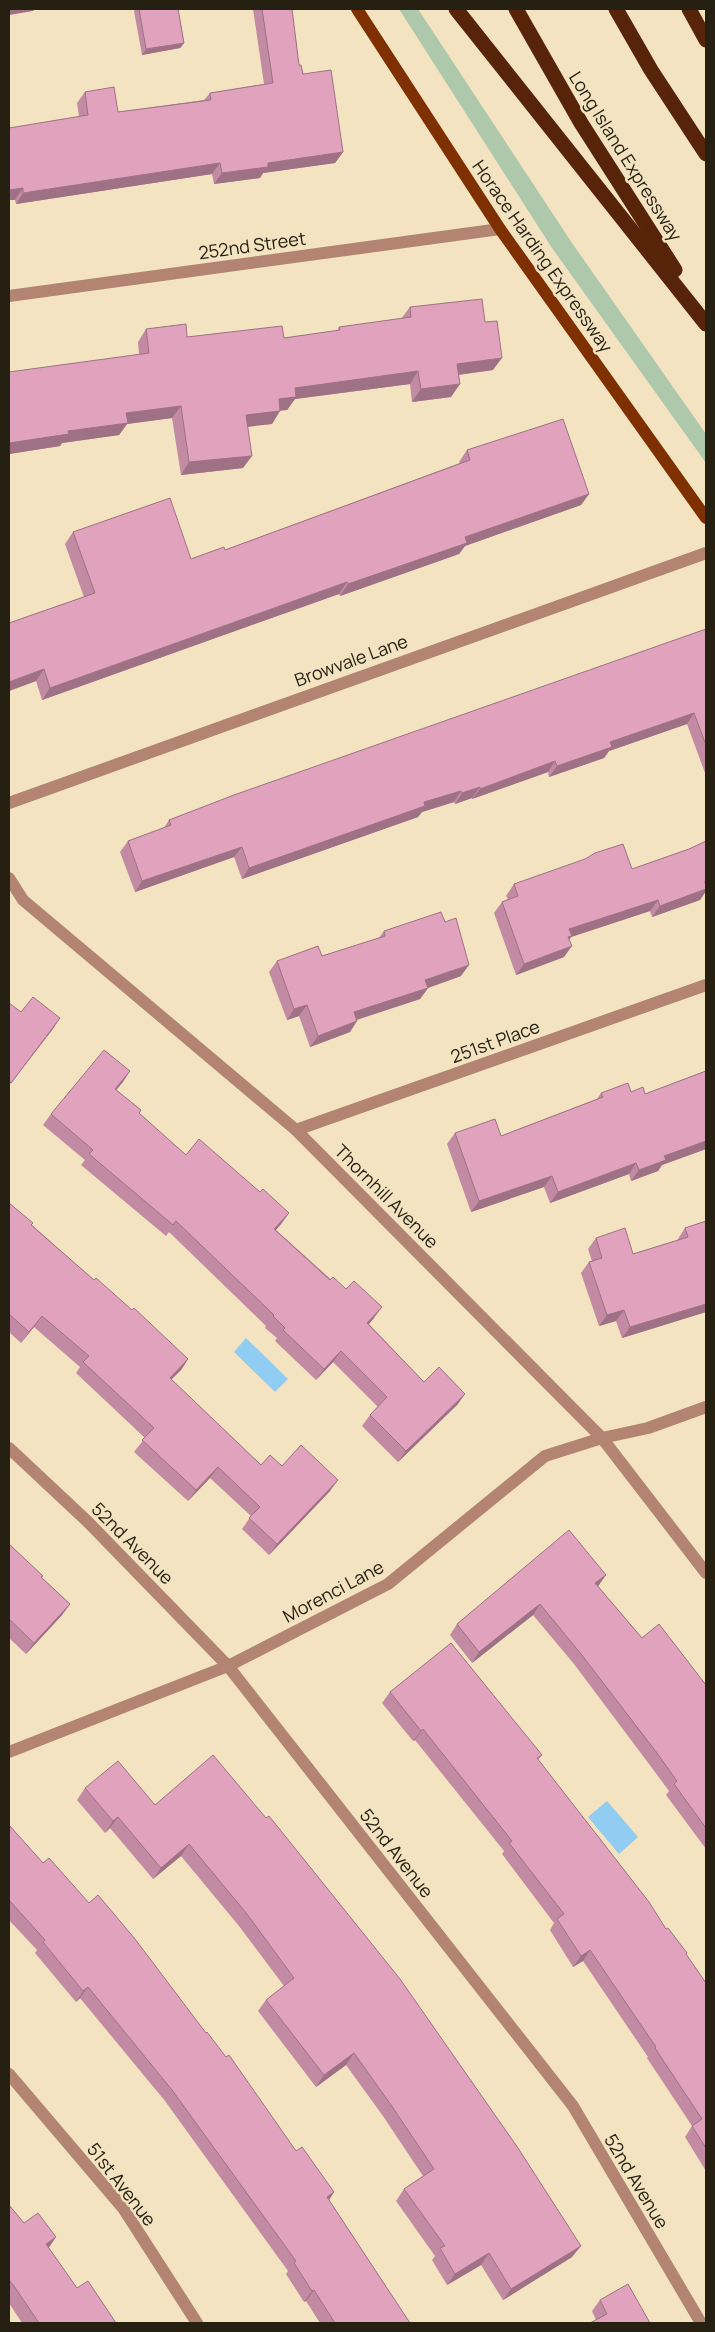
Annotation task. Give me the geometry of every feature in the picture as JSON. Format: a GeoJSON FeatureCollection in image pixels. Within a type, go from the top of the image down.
{"type":"FeatureCollection","features":[{"type":"Feature","properties":{"kind":"highway"},"geometry":{"type":"LineString","coordinates":[[456,9],[706,322]]}},
{"type":"Feature","properties":{"kind":"highway","name":"Long Island Expressway"},"geometry":{"type":"LineString","coordinates":[[516,9],[581,123],[706,322]]}},
{"type":"Feature","properties":{"kind":"highway"},"geometry":{"type":"LineString","coordinates":[[616,9],[651,70],[706,154]]}},
{"type":"Feature","properties":{"kind":"highway"},"geometry":{"type":"LineString","coordinates":[[689,9],[706,40]]}},
{"type":"Feature","properties":{"kind":"main road","name":"Horace Harding Expressway"},"geometry":{"type":"LineString","coordinates":[[357,9],[500,229],[706,518]]}},
{"type":"Feature","properties":{"kind":"street","name":"252nd Street"},"geometry":{"type":"LineString","coordinates":[[9,296],[500,229]]}},
{"type":"Feature","properties":{"kind":"street","name":"Browvale Lane"},"geometry":{"type":"LineString","coordinates":[[9,803],[706,552]]}},
{"type":"Feature","properties":{"kind":"street","name":"Thornhill Avenue"},"geometry":{"type":"LineString","coordinates":[[9,878],[24,900],[296,1130],[602,1438],[706,1573]]}},
{"type":"Feature","properties":{"kind":"street","name":"251st Place"},"geometry":{"type":"LineString","coordinates":[[296,1130],[706,985]]}},
{"type":"Feature","properties":{"kind":"street","name":"Morenci Lane"},"geometry":{"type":"LineString","coordinates":[[9,1752],[228,1666],[388,1584],[545,1456],[602,1438],[648,1428],[706,1407]]}},
{"type":"Feature","properties":{"kind":"street","name":"52nd Avenue"},"geometry":{"type":"LineString","coordinates":[[9,1448],[89,1523],[228,1666],[573,2106],[701,2323]]}},
{"type":"Feature","properties":{"kind":"street","name":"51st Avenue"},"geometry":{"type":"LineString","coordinates":[[9,2074],[123,2208],[197,2323]]}},
{"type":"Feature","properties":{"kind":"green space"},"geometry":{"type":"Polygon","coordinates":[[[399,9],[418,9],[572,243],[706,434],[706,463],[552,248],[399,9]]]}},
{"type":"Feature","properties":{"kind":"water"},"geometry":{"type":"Polygon","coordinates":[[[246,1338],[288,1379],[275,1392],[234,1352],[246,1338]]]}},
{"type":"Feature","properties":{"kind":"water"},"geometry":{"type":"Polygon","coordinates":[[[607,1801],[638,1837],[619,1854],[588,1817],[607,1801]]]}},
{"type":"Feature","properties":{"kind":"building"},"geometry":{"type":"Polygon","coordinates":[[[139,9],[178,9],[184,43],[146,49],[139,9]]]}},
{"type":"Feature","properties":{"kind":"building"},"geometry":{"type":"Polygon","coordinates":[[[262,9],[292,9],[299,65],[301,65],[303,74],[331,70],[343,152],[268,163],[268,167],[222,173],[220,163],[23,193],[23,188],[9,190],[9,128],[88,115],[85,92],[114,87],[118,112],[211,100],[210,93],[273,83],[262,9]]]}},
{"type":"Feature","properties":{"kind":"building"},"geometry":{"type":"Polygon","coordinates":[[[482,299],[485,322],[497,321],[502,358],[457,364],[460,384],[421,389],[418,371],[295,388],[296,397],[279,399],[280,411],[246,415],[252,456],[189,462],[181,406],[126,413],[128,423],[68,431],[69,434],[9,443],[9,372],[149,353],[146,329],[186,324],[187,337],[282,326],[284,338],[340,330],[339,327],[411,317],[410,307],[482,299]]]}},
{"type":"Feature","properties":{"kind":"building"},"geometry":{"type":"Polygon","coordinates":[[[563,419],[589,494],[465,537],[467,543],[348,584],[347,582],[50,688],[44,669],[9,682],[9,623],[95,593],[73,532],[170,498],[191,559],[224,547],[225,550],[470,460],[467,450],[563,419]]]}},
{"type":"Feature","properties":{"kind":"building"},"geometry":{"type":"Polygon","coordinates":[[[706,629],[706,745],[694,713],[610,742],[612,747],[557,766],[555,761],[480,789],[480,787],[462,793],[461,791],[424,802],[425,806],[249,868],[242,847],[142,881],[128,841],[171,825],[169,820],[234,795],[706,629]]]}},
{"type":"Feature","properties":{"kind":"building"},"geometry":{"type":"Polygon","coordinates":[[[706,841],[706,889],[660,906],[658,900],[569,929],[572,936],[568,937],[572,946],[524,964],[502,902],[518,896],[514,884],[623,844],[632,869],[706,841]]]}},
{"type":"Feature","properties":{"kind":"building"},"geometry":{"type":"Polygon","coordinates":[[[441,912],[445,922],[456,918],[469,965],[425,980],[428,988],[354,1012],[357,1021],[318,1036],[307,1005],[294,1009],[277,961],[318,946],[322,956],[385,936],[384,931],[441,912]]]}},
{"type":"Feature","properties":{"kind":"building"},"geometry":{"type":"Polygon","coordinates":[[[33,997],[60,1018],[11,1083],[9,1081],[9,1003],[21,1012],[33,997]]]}},
{"type":"Feature","properties":{"kind":"building"},"geometry":{"type":"Polygon","coordinates":[[[104,1050],[130,1071],[115,1089],[141,1110],[139,1113],[186,1155],[199,1139],[260,1192],[263,1189],[289,1213],[274,1229],[330,1280],[333,1277],[346,1289],[354,1281],[382,1307],[367,1323],[424,1382],[439,1367],[465,1394],[406,1451],[370,1415],[387,1397],[341,1351],[324,1369],[283,1330],[285,1328],[274,1315],[176,1221],[173,1225],[89,1154],[93,1150],[51,1114],[104,1050]]]}},
{"type":"Feature","properties":{"kind":"building"},"geometry":{"type":"Polygon","coordinates":[[[706,1071],[706,1141],[664,1156],[666,1160],[639,1170],[636,1163],[558,1192],[552,1176],[479,1201],[455,1133],[495,1119],[501,1136],[603,1097],[601,1093],[628,1083],[631,1092],[643,1087],[645,1094],[706,1071]]]}},
{"type":"Feature","properties":{"kind":"building"},"geometry":{"type":"Polygon","coordinates":[[[9,1203],[33,1223],[31,1225],[94,1280],[96,1278],[132,1310],[134,1308],[188,1359],[170,1378],[261,1465],[270,1455],[282,1466],[301,1445],[338,1480],[277,1544],[249,1518],[260,1507],[218,1467],[196,1490],[142,1440],[154,1428],[83,1362],[89,1356],[42,1316],[29,1332],[9,1314],[9,1203]]]}},
{"type":"Feature","properties":{"kind":"building"},"geometry":{"type":"Polygon","coordinates":[[[706,1221],[706,1304],[630,1327],[624,1310],[607,1315],[589,1262],[602,1258],[596,1238],[625,1228],[633,1254],[688,1237],[685,1228],[706,1221]]]}},
{"type":"Feature","properties":{"kind":"building"},"geometry":{"type":"Polygon","coordinates":[[[569,1530],[606,1575],[595,1583],[642,1638],[659,1624],[706,1685],[706,1828],[674,1784],[677,1781],[657,1753],[540,1604],[479,1652],[457,1624],[569,1530]]]}},
{"type":"Feature","properties":{"kind":"building"},"geometry":{"type":"Polygon","coordinates":[[[9,1544],[70,1604],[34,1643],[9,1619],[9,1544]]]}},
{"type":"Feature","properties":{"kind":"building"},"geometry":{"type":"Polygon","coordinates":[[[451,1643],[542,1755],[537,1758],[649,1902],[666,1929],[668,1928],[687,1953],[706,1983],[706,2148],[692,2126],[702,2119],[590,1950],[581,1956],[557,1919],[564,1914],[509,1843],[512,1841],[423,1729],[421,1731],[390,1692],[451,1643]]]}},
{"type":"Feature","properties":{"kind":"building"},"geometry":{"type":"Polygon","coordinates":[[[213,1755],[266,1818],[269,1816],[400,1979],[518,2148],[581,2246],[511,2289],[489,2253],[455,2274],[440,2248],[445,2246],[404,2189],[434,2169],[354,2053],[324,2075],[266,2000],[294,1978],[247,1914],[189,1844],[161,1868],[118,1817],[113,1821],[85,1788],[118,1761],[155,1805],[213,1755]]]}},
{"type":"Feature","properties":{"kind":"building"},"geometry":{"type":"Polygon","coordinates":[[[9,1825],[43,1863],[49,1858],[89,1903],[98,1895],[135,1939],[206,2033],[226,2057],[229,2055],[296,2151],[302,2147],[334,2192],[327,2197],[410,2323],[335,2323],[294,2263],[296,2261],[172,2090],[88,1987],[83,1991],[43,1942],[45,1940],[9,1900],[9,1825]]]}},
{"type":"Feature","properties":{"kind":"building"},"geometry":{"type":"Polygon","coordinates":[[[9,2205],[24,2223],[38,2213],[56,2237],[46,2244],[77,2288],[88,2281],[116,2323],[39,2323],[9,2280],[9,2205]]]}},
{"type":"Feature","properties":{"kind":"building"},"geometry":{"type":"Polygon","coordinates":[[[628,2284],[650,2323],[590,2323],[607,2314],[600,2300],[628,2284]]]}}]}
